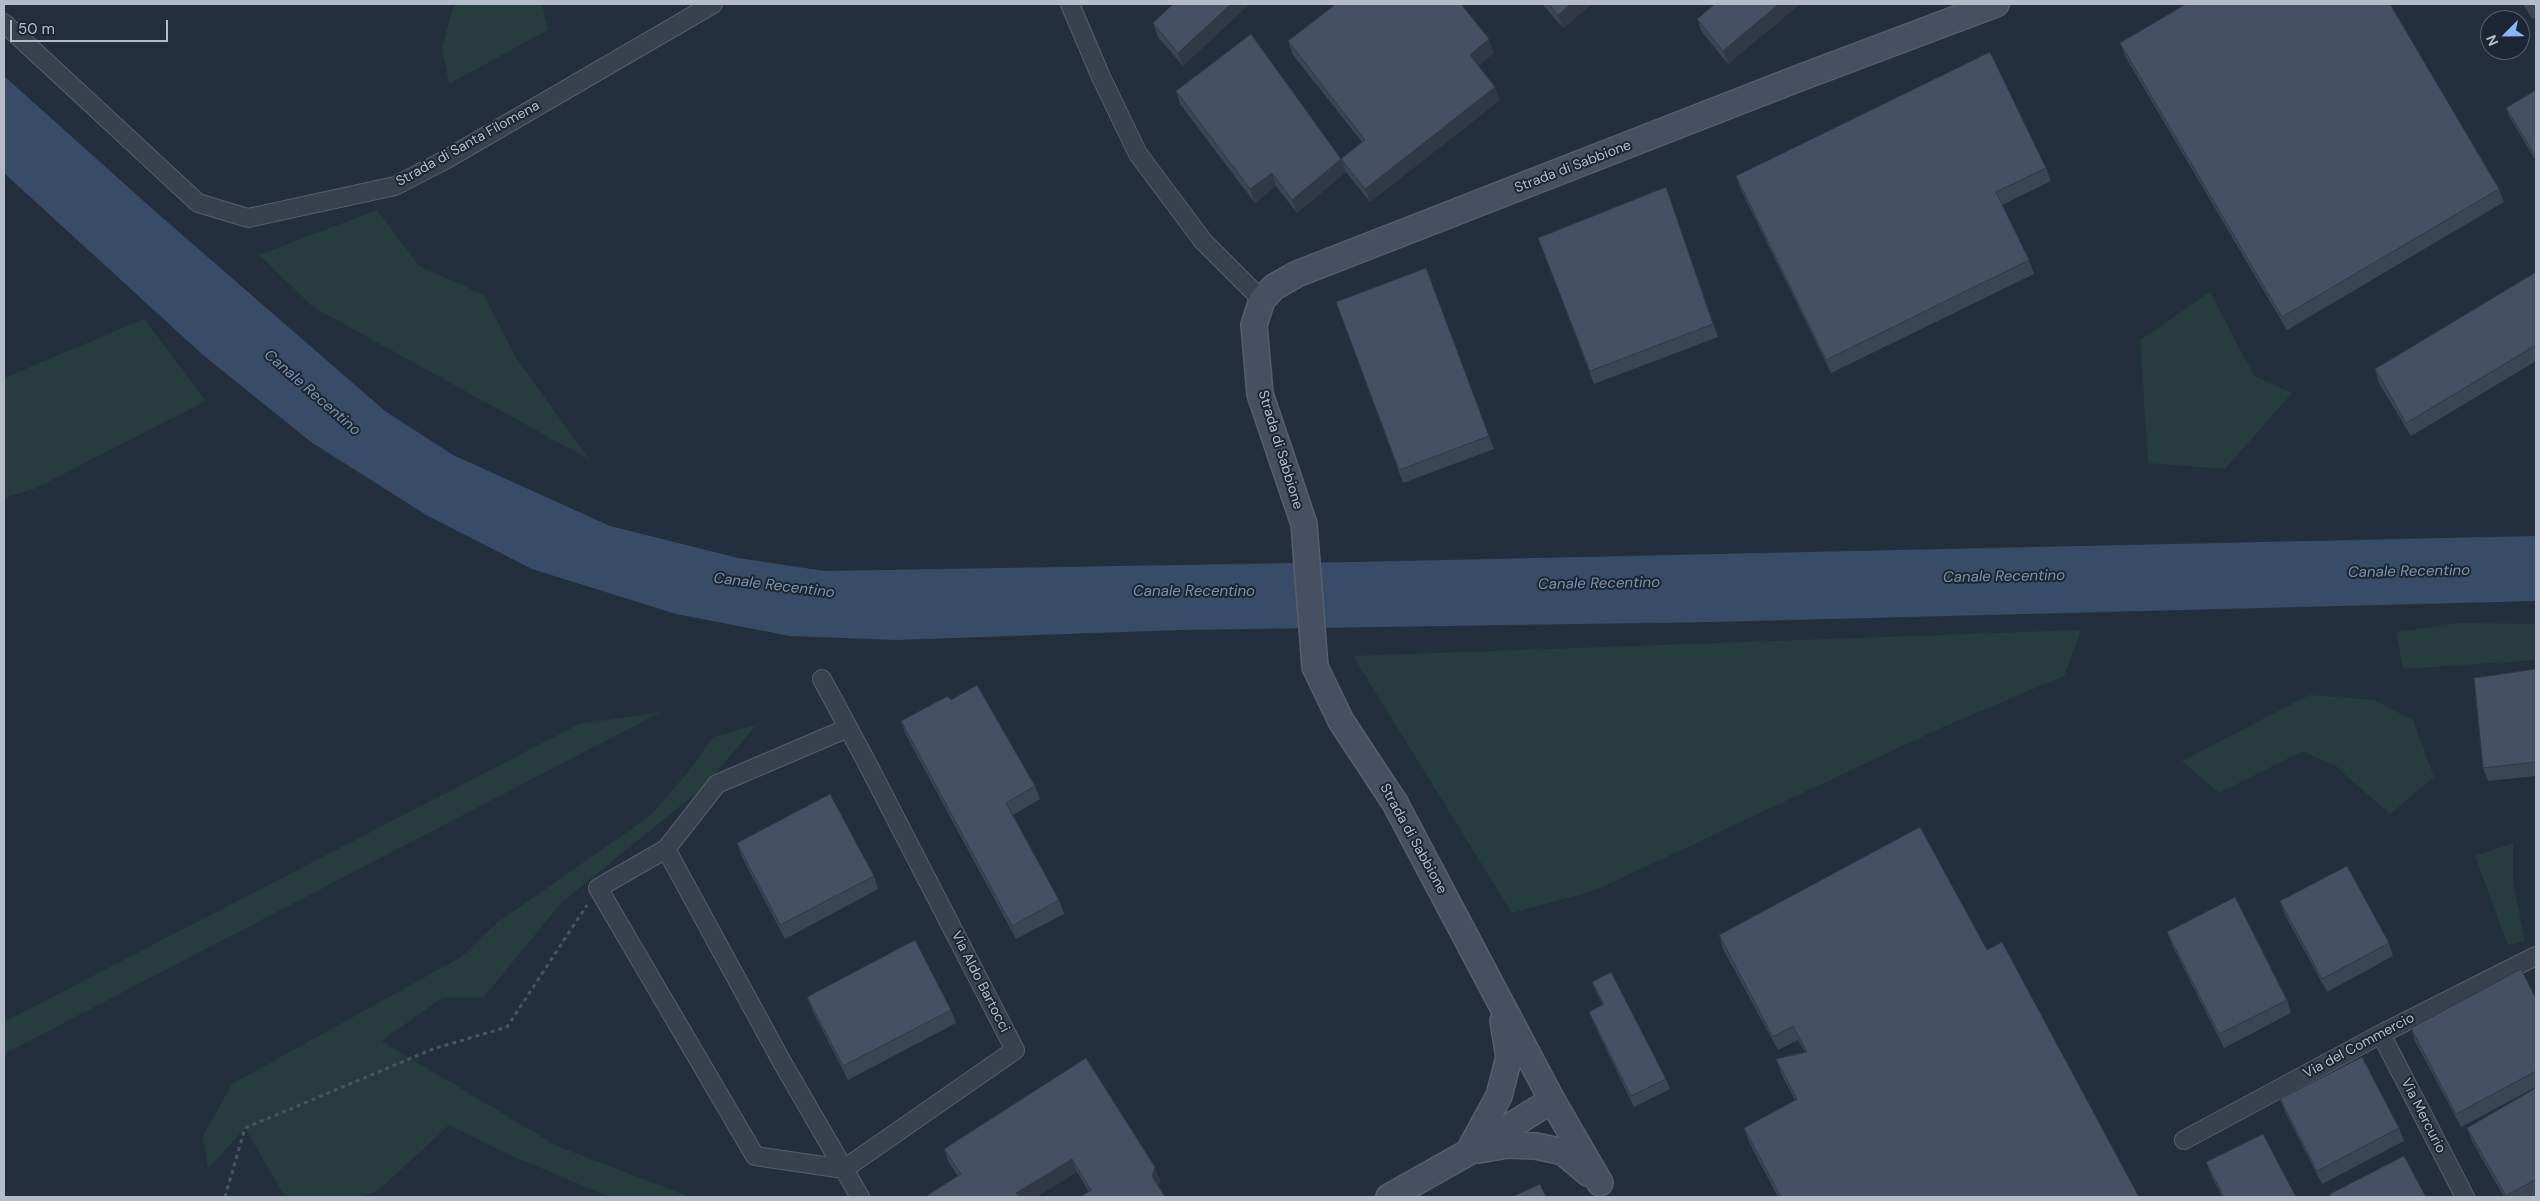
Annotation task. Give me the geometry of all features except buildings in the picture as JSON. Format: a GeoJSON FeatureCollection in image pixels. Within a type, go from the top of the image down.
{"type":"FeatureCollection","features":[{"type":"Feature","properties":{"kind":"main road","name":"Strada di Sabbione"},"geometry":{"type":"LineString","coordinates":[[1604,1190],[1552,1100],[1395,804],[1341,721],[1315,666],[1311,639],[1304,524],[1260,394],[1254,325],[1262,300],[1274,287],[1297,274],[1794,80],[1996,4]]}},
{"type":"Feature","properties":{"kind":"main road"},"geometry":{"type":"LineString","coordinates":[[1469,1152],[1499,1096],[1509,1057],[1498,997]]}},
{"type":"Feature","properties":{"kind":"main road"},"geometry":{"type":"LineString","coordinates":[[1389,1197],[1469,1152],[1552,1100]]}},
{"type":"Feature","properties":{"kind":"main road"},"geometry":{"type":"LineString","coordinates":[[1469,1152],[1507,1144],[1536,1146],[1562,1152],[1604,1190]]}},
{"type":"Feature","properties":{"kind":"street","name":"Strada di Santa Filomena"},"geometry":{"type":"LineString","coordinates":[[4,23],[198,203],[248,218],[396,186],[445,160],[713,4]]}},
{"type":"Feature","properties":{"kind":"street"},"geometry":{"type":"LineString","coordinates":[[1070,4],[1101,77],[1138,154],[1203,241],[1262,300]]}},
{"type":"Feature","properties":{"kind":"street","name":"Via Aldo Bartocci"},"geometry":{"type":"LineString","coordinates":[[822,678],[1015,1050],[844,1169]]}},
{"type":"Feature","properties":{"kind":"street"},"geometry":{"type":"LineString","coordinates":[[844,1169],[755,1156],[598,888],[666,849],[717,784],[848,728]]}},
{"type":"Feature","properties":{"kind":"street"},"geometry":{"type":"LineString","coordinates":[[666,849],[782,1062],[860,1197]]}},
{"type":"Feature","properties":{"kind":"street","name":"Via del Commercio"},"geometry":{"type":"LineString","coordinates":[[2184,1140],[2381,1034],[2536,956]]}},
{"type":"Feature","properties":{"kind":"street","name":"Via Mercurio"},"geometry":{"type":"LineString","coordinates":[[2381,1034],[2465,1197]]}},
{"type":"Feature","properties":{"kind":"path"},"geometry":{"type":"LineString","coordinates":[[225,1197],[245,1128],[433,1049],[507,1027],[598,888]]}},
{"type":"Feature","properties":{"kind":"green space"},"geometry":{"type":"Polygon","coordinates":[[[454,4],[542,4],[548,30],[449,84],[442,48],[454,4]]]}},
{"type":"Feature","properties":{"kind":"green space"},"geometry":{"type":"Polygon","coordinates":[[[377,210],[419,266],[484,295],[516,358],[590,460],[313,307],[259,255],[377,210]]]}},
{"type":"Feature","properties":{"kind":"green space"},"geometry":{"type":"Polygon","coordinates":[[[2210,292],[2254,376],[2292,393],[2225,469],[2148,463],[2140,340],[2210,292]]]}},
{"type":"Feature","properties":{"kind":"green space"},"geometry":{"type":"Polygon","coordinates":[[[144,319],[206,401],[34,489],[4,498],[4,378],[144,319]]]}},
{"type":"Feature","properties":{"kind":"green space"},"geometry":{"type":"Polygon","coordinates":[[[2460,623],[2536,624],[2536,660],[2403,669],[2396,632],[2460,623]]]}},
{"type":"Feature","properties":{"kind":"green space"},"geometry":{"type":"Polygon","coordinates":[[[2081,630],[2064,676],[1943,727],[1596,890],[1512,913],[1353,656],[2081,630]]]}},
{"type":"Feature","properties":{"kind":"green space"},"geometry":{"type":"Polygon","coordinates":[[[2309,695],[2374,700],[2413,720],[2434,777],[2390,814],[2337,767],[2303,751],[2219,793],[2182,761],[2309,695]]]}},
{"type":"Feature","properties":{"kind":"green space"},"geometry":{"type":"Polygon","coordinates":[[[661,712],[4,1054],[4,1022],[579,724],[661,712]]]}},
{"type":"Feature","properties":{"kind":"green space"},"geometry":{"type":"Polygon","coordinates":[[[756,725],[705,786],[561,903],[484,997],[443,997],[382,1041],[557,1146],[690,1197],[610,1197],[512,1156],[449,1125],[379,1190],[360,1197],[292,1197],[284,1195],[245,1128],[208,1169],[203,1136],[232,1084],[461,957],[498,922],[650,816],[689,771],[713,737],[756,725]]]}},
{"type":"Feature","properties":{"kind":"green space"},"geometry":{"type":"Polygon","coordinates":[[[2513,843],[2513,882],[2525,941],[2508,945],[2475,856],[2513,843]]]}},
{"type":"Feature","properties":{"kind":"water","name":"Canale Recentino"},"geometry":{"type":"Polygon","coordinates":[[[4,76],[157,213],[385,411],[453,455],[610,526],[738,558],[825,571],[1354,562],[2536,536],[2536,601],[1711,622],[1179,630],[896,640],[790,636],[676,614],[532,569],[428,516],[311,442],[203,355],[4,173],[4,76]]]}}]}
